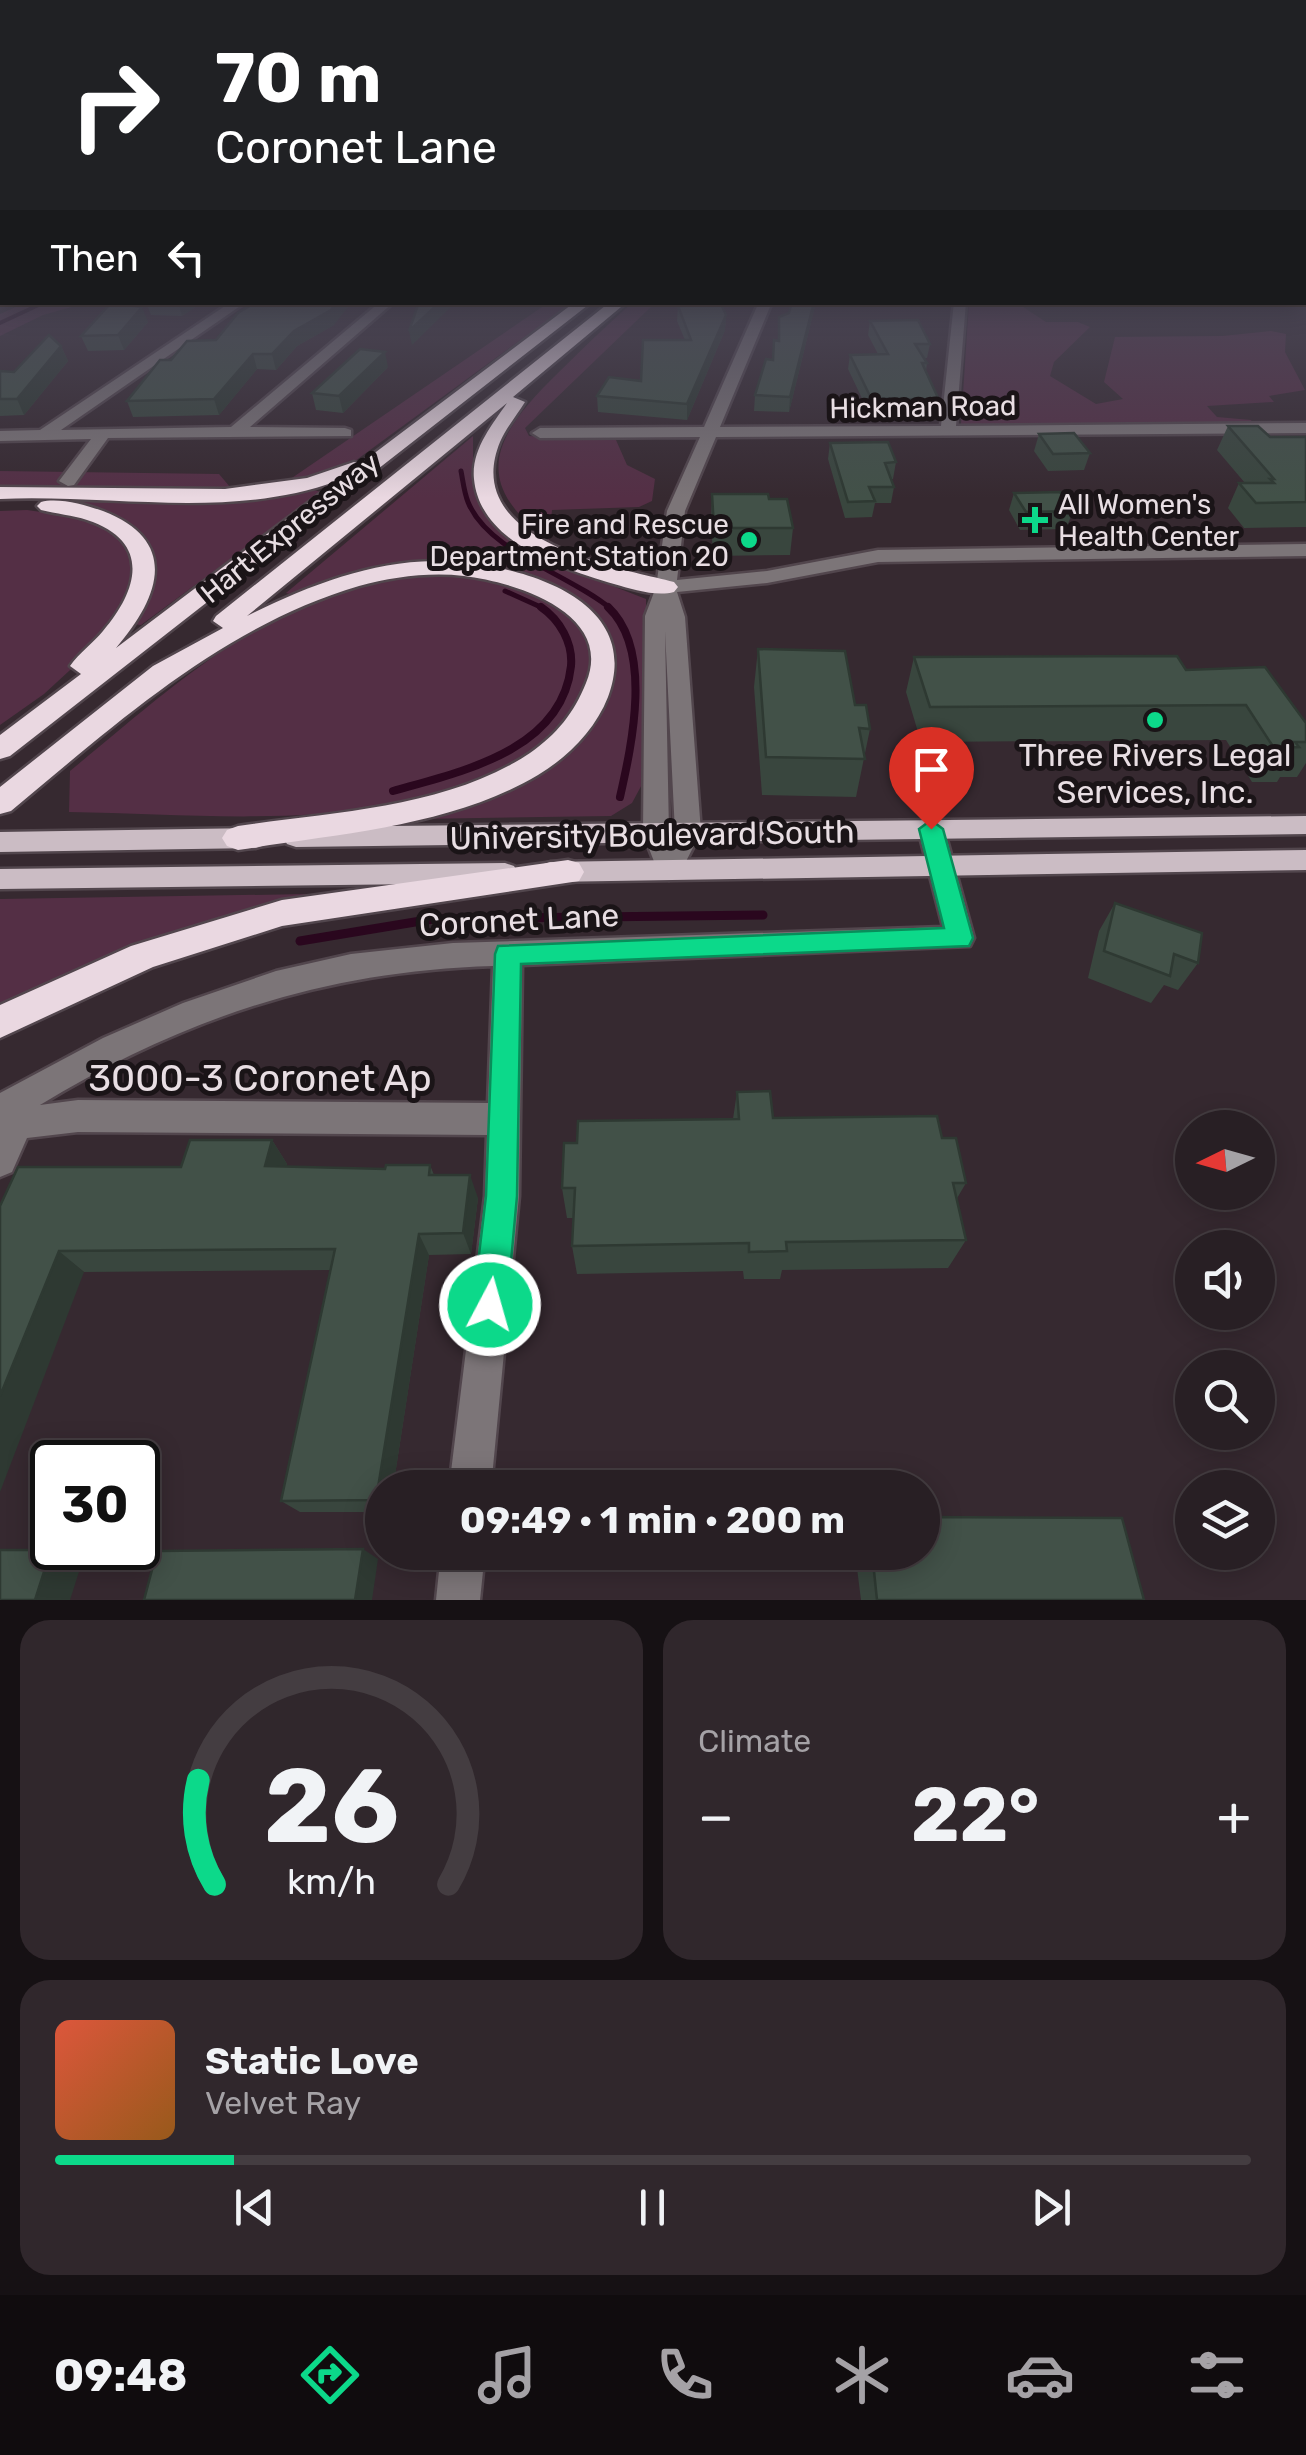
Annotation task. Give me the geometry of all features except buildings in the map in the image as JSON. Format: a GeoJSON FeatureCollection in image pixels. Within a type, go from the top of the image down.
{"type":"FeatureCollection","features":[{"type":"Feature","properties":{"kind":"highway","name":"Hart Expressway"},"geometry":{"type":"LineString","coordinates":[[0,745],[525,349]]}},
{"type":"Feature","properties":{"kind":"highway","name":"Hart Expressway"},"geometry":{"type":"LineString","coordinates":[[12,794],[565,349]]}},
{"type":"Feature","properties":{"kind":"highway"},"geometry":{"type":"LineString","coordinates":[[565,349],[498,424],[485,458],[486,491],[506,524],[541,550],[607,576],[666,587]]}},
{"type":"Feature","properties":{"kind":"highway"},"geometry":{"type":"LineString","coordinates":[[0,493],[278,491],[351,470],[434,420]]}},
{"type":"Feature","properties":{"kind":"highway"},"geometry":{"type":"LineString","coordinates":[[0,507],[71,508],[108,518],[142,547],[148,567],[142,595],[122,627],[0,745]]}},
{"type":"Feature","properties":{"kind":"highway"},"geometry":{"type":"LineString","coordinates":[[146,684],[224,637],[310,596],[389,572],[430,568],[506,574],[542,586],[588,620],[602,642],[604,667],[598,694],[580,724],[552,752],[519,772],[425,806],[238,838]]}},
{"type":"Feature","properties":{"kind":"highway"},"geometry":{"type":"LineString","coordinates":[[0,1022],[143,956],[282,912],[568,872]]}},
{"type":"Feature","properties":{"kind":"main road","name":"University Boulevard South"},"geometry":{"type":"LineString","coordinates":[[0,842],[1306,825]]}},
{"type":"Feature","properties":{"kind":"main road","name":"University Boulevard South"},"geometry":{"type":"LineString","coordinates":[[0,879],[1306,860]]}},
{"type":"Feature","properties":{"kind":"street"},"geometry":{"type":"LineString","coordinates":[[42,435],[171,349]]}},
{"type":"Feature","properties":{"kind":"street"},"geometry":{"type":"LineString","coordinates":[[234,432],[333,349]]}},
{"type":"Feature","properties":{"kind":"street"},"geometry":{"type":"LineString","coordinates":[[669,870],[656,833],[654,616],[666,587],[676,511],[745,349]]}},
{"type":"Feature","properties":{"kind":"street"},"geometry":{"type":"LineString","coordinates":[[948,432],[956,349]]}},
{"type":"Feature","properties":{"kind":"street","name":"Hickman Road"},"geometry":{"type":"LineString","coordinates":[[540,432],[1306,428]]}},
{"type":"Feature","properties":{"kind":"street"},"geometry":{"type":"LineString","coordinates":[[68,481],[104,432]]}},
{"type":"Feature","properties":{"kind":"street"},"geometry":{"type":"LineString","coordinates":[[0,436],[104,432],[345,433]]}},
{"type":"Feature","properties":{"kind":"street"},"geometry":{"type":"LineString","coordinates":[[666,587],[767,576],[878,556],[1306,550]]}},
{"type":"Feature","properties":{"kind":"street"},"geometry":{"type":"LineString","coordinates":[[666,587],[675,617],[688,832],[669,870]]}},
{"type":"Feature","properties":{"kind":"street","name":"Coronet Lane"},"geometry":{"type":"LineString","coordinates":[[16,1109],[152,1030],[301,978],[397,961],[508,954],[960,938],[931,829]]}},
{"type":"Feature","properties":{"kind":"street"},"geometry":{"type":"LineString","coordinates":[[472,1470],[502,1196],[508,954]]}},
{"type":"Feature","properties":{"kind":"street"},"geometry":{"type":"LineString","coordinates":[[0,1160],[16,1109]]}},
{"type":"Feature","properties":{"kind":"street","name":"3000-3 Coronet Ap"},"geometry":{"type":"LineString","coordinates":[[16,1109],[78,1116],[502,1119]]}},
{"type":"Feature","properties":{"kind":"street"},"geometry":{"type":"LineString","coordinates":[[458,1600],[461,1570]]}},
{"type":"Feature","properties":{"kind":"shaded area"},"geometry":{"type":"Polygon","coordinates":[[[481,349],[509,349],[355,461],[332,473],[283,484],[481,349]]]}},
{"type":"Feature","properties":{"kind":"shaded area"},"geometry":{"type":"Polygon","coordinates":[[[582,349],[608,349],[525,428],[529,436],[616,440],[627,465],[655,479],[652,501],[639,507],[552,510],[549,540],[523,518],[507,497],[499,476],[500,456],[507,435],[538,394],[582,349]]]}},
{"type":"Feature","properties":{"kind":"shaded area"},"geometry":{"type":"Polygon","coordinates":[[[966,349],[1068,349],[1054,362],[1050,376],[1096,404],[1123,399],[1104,382],[1112,349],[1285,349],[1305,390],[1269,396],[1274,402],[1207,406],[1217,417],[1251,420],[1253,425],[961,424],[966,349]]]}},
{"type":"Feature","properties":{"kind":"shaded area"},"geometry":{"type":"Polygon","coordinates":[[[473,436],[473,469],[480,500],[546,560],[646,599],[646,777],[632,803],[611,816],[417,819],[570,743],[593,723],[610,690],[612,653],[594,617],[575,598],[524,572],[466,560],[410,563],[293,595],[286,593],[473,436]]]}},
{"type":"Feature","properties":{"kind":"shaded area"},"geometry":{"type":"Polygon","coordinates":[[[0,471],[219,474],[230,487],[0,488],[0,471]]]}},
{"type":"Feature","properties":{"kind":"shaded area"},"geometry":{"type":"Polygon","coordinates":[[[321,492],[141,625],[132,624],[148,596],[154,573],[153,553],[144,537],[109,514],[56,502],[64,495],[270,498],[321,492]]]}},
{"type":"Feature","properties":{"kind":"shaded area"},"geometry":{"type":"Polygon","coordinates":[[[27,510],[91,519],[124,540],[133,553],[132,596],[94,648],[44,694],[0,725],[0,511],[27,510]]]}},
{"type":"Feature","properties":{"kind":"shaded area"},"geometry":{"type":"Polygon","coordinates":[[[453,572],[509,582],[546,596],[575,618],[585,634],[591,662],[581,697],[563,727],[536,750],[453,789],[400,803],[345,811],[290,816],[69,812],[70,771],[157,699],[244,637],[290,612],[340,592],[394,578],[453,572]]]}},
{"type":"Feature","properties":{"kind":"shaded area"},"geometry":{"type":"Polygon","coordinates":[[[308,897],[0,1013],[0,899],[308,897]]]}},
{"type":"Feature","properties":{"kind":"waterway"},"geometry":{"type":"LineString","coordinates":[[461,471],[468,502],[493,535],[611,609]]}},
{"type":"Feature","properties":{"kind":"waterway"},"geometry":{"type":"LineString","coordinates":[[505,591],[542,607]]}},
{"type":"Feature","properties":{"kind":"waterway"},"geometry":{"type":"LineString","coordinates":[[393,791],[476,766],[528,738],[549,719],[564,695],[571,657],[564,633],[542,607]]}},
{"type":"Feature","properties":{"kind":"waterway"},"geometry":{"type":"LineString","coordinates":[[608,607],[622,625],[635,672],[630,751],[620,797]]}},
{"type":"Feature","properties":{"kind":"waterway"},"geometry":{"type":"LineString","coordinates":[[300,941],[433,919],[763,915]]}},
{"type":"Feature","properties":{"kind":"place","name":"All Women's Health Center"},"geometry":{"type":"Point","coordinates":[1035,520]}},
{"type":"Feature","properties":{"kind":"place","name":"Fire and Rescue Department Station 20"},"geometry":{"type":"Point","coordinates":[749,540]}},
{"type":"Feature","properties":{"kind":"place","name":"Three Rivers Legal Services, Inc."},"geometry":{"type":"Point","coordinates":[1155,720]}},
{"type":"Feature","properties":{"kind":"route"},"geometry":{"type":"LineString","coordinates":[[490,1305],[502,1196],[508,954],[960,938],[931,829]]}}]}
